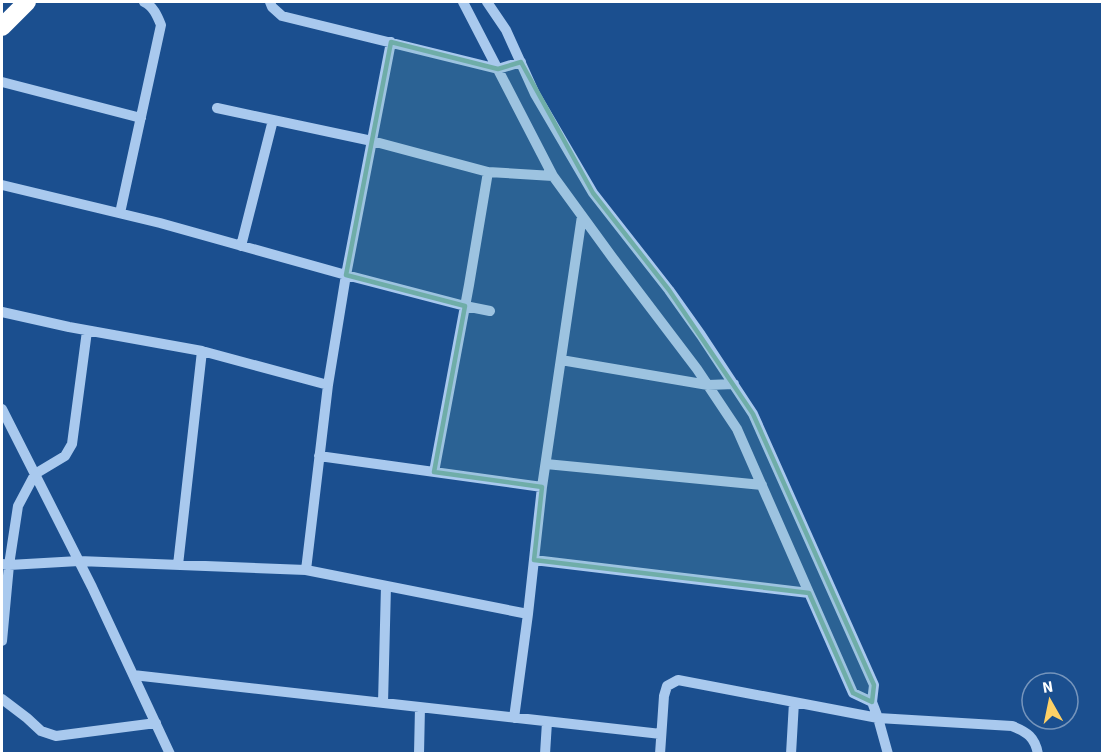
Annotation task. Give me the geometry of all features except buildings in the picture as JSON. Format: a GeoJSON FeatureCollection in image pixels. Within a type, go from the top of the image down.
{"type":"FeatureCollection","features":[{"type":"Feature","properties":{"kind":"highway"},"geometry":{"type":"LineString","coordinates":[[2,27],[27,2]]}},
{"type":"Feature","properties":{"kind":"street"},"geometry":{"type":"LineString","coordinates":[[120,213],[160,25],[156,13],[149,4],[144,2]]}},
{"type":"Feature","properties":{"kind":"street"},"geometry":{"type":"LineString","coordinates":[[270,2],[282,16],[498,69],[521,62]]}},
{"type":"Feature","properties":{"kind":"street"},"geometry":{"type":"LineString","coordinates":[[463,2],[554,176],[708,385],[737,429],[853,693],[872,702]]}},
{"type":"Feature","properties":{"kind":"street"},"geometry":{"type":"LineString","coordinates":[[487,2],[506,30],[535,94],[592,193],[669,290],[753,414],[874,685],[872,702],[888,753]]}},
{"type":"Feature","properties":{"kind":"street"},"geometry":{"type":"LineString","coordinates":[[306,570],[328,385],[346,275],[391,42]]}},
{"type":"Feature","properties":{"kind":"street"},"geometry":{"type":"LineString","coordinates":[[4,86],[141,118]]}},
{"type":"Feature","properties":{"kind":"street"},"geometry":{"type":"LineString","coordinates":[[217,108],[372,141],[488,172],[554,176]]}},
{"type":"Feature","properties":{"kind":"street"},"geometry":{"type":"LineString","coordinates":[[241,246],[273,120]]}},
{"type":"Feature","properties":{"kind":"street"},"geometry":{"type":"LineString","coordinates":[[434,472],[488,172]]}},
{"type":"Feature","properties":{"kind":"street"},"geometry":{"type":"LineString","coordinates":[[2,185],[160,223],[346,275],[490,311]]}},
{"type":"Feature","properties":{"kind":"street"},"geometry":{"type":"LineString","coordinates":[[514,718],[542,487],[582,216]]}},
{"type":"Feature","properties":{"kind":"street"},"geometry":{"type":"LineString","coordinates":[[2,312],[87,331],[202,351],[328,385]]}},
{"type":"Feature","properties":{"kind":"street"},"geometry":{"type":"LineString","coordinates":[[2,641],[5,565],[18,506],[35,474],[65,456],[72,444],[87,331]]}},
{"type":"Feature","properties":{"kind":"street"},"geometry":{"type":"LineString","coordinates":[[178,565],[202,351]]}},
{"type":"Feature","properties":{"kind":"street"},"geometry":{"type":"LineString","coordinates":[[561,360],[708,385],[734,384]]}},
{"type":"Feature","properties":{"kind":"street"},"geometry":{"type":"LineString","coordinates":[[2,409],[79,561],[170,753]]}},
{"type":"Feature","properties":{"kind":"street"},"geometry":{"type":"LineString","coordinates":[[319,456],[542,487]]}},
{"type":"Feature","properties":{"kind":"street"},"geometry":{"type":"LineString","coordinates":[[546,464],[762,485]]}},
{"type":"Feature","properties":{"kind":"street"},"geometry":{"type":"LineString","coordinates":[[534,560],[809,593]]}},
{"type":"Feature","properties":{"kind":"street"},"geometry":{"type":"LineString","coordinates":[[5,565],[79,561],[306,570],[528,614]]}},
{"type":"Feature","properties":{"kind":"street"},"geometry":{"type":"LineString","coordinates":[[383,703],[386,586]]}},
{"type":"Feature","properties":{"kind":"street"},"geometry":{"type":"LineString","coordinates":[[133,675],[661,734]]}},
{"type":"Feature","properties":{"kind":"street"},"geometry":{"type":"LineString","coordinates":[[660,753],[664,696],[667,686],[678,680],[878,718],[1012,726],[1026,731],[1035,742],[1038,753]]}},
{"type":"Feature","properties":{"kind":"street"},"geometry":{"type":"LineString","coordinates":[[2,699],[41,731],[56,736],[156,723]]}},
{"type":"Feature","properties":{"kind":"street"},"geometry":{"type":"LineString","coordinates":[[791,753],[794,702]]}},
{"type":"Feature","properties":{"kind":"street"},"geometry":{"type":"LineString","coordinates":[[419,753],[420,707]]}},
{"type":"Feature","properties":{"kind":"street"},"geometry":{"type":"LineString","coordinates":[[545,753],[547,722]]}},
{"type":"Feature","properties":{"kind":"highlighted area"},"geometry":{"type":"Polygon","coordinates":[[[391,42],[498,69],[521,62],[593,193],[669,290],[753,414],[874,685],[872,702],[853,693],[809,593],[534,560],[542,487],[434,472],[465,306],[346,275],[391,42]]]}}]}
